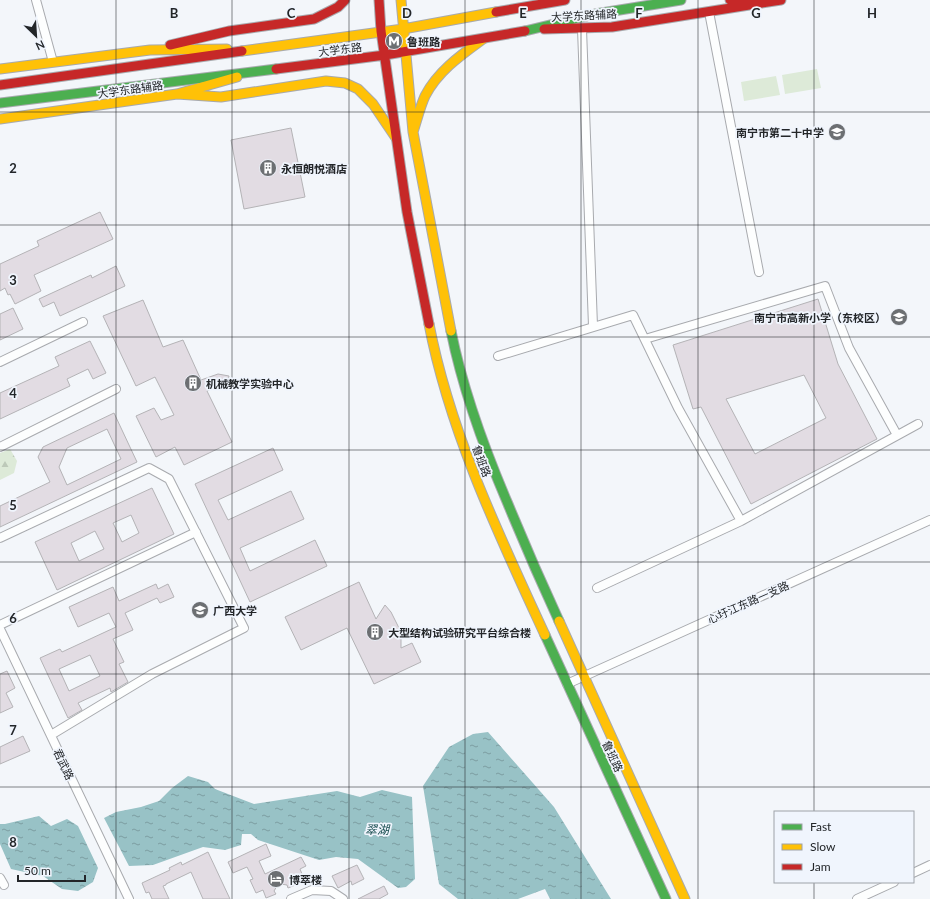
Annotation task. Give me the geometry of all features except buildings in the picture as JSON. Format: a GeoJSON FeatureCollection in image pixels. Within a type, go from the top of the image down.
{"type":"FeatureCollection","features":[{"type":"Feature","properties":{"kind":"main road"},"geometry":{"type":"LineString","coordinates":[[0,69],[150,50],[229,31],[314,19],[338,7],[345,0]]}},
{"type":"Feature","properties":{"kind":"main road","name":"鲁班路"},"geometry":{"type":"LineString","coordinates":[[379,0],[381,31],[407,212],[436,360],[452,414],[473,472],[520,581],[666,899]]}},
{"type":"Feature","properties":{"kind":"main road","name":"鲁班路"},"geometry":{"type":"LineString","coordinates":[[400,0],[413,132],[457,362],[472,410],[488,458],[522,538],[685,899]]}},
{"type":"Feature","properties":{"kind":"main road","name":"大学东路"},"geometry":{"type":"LineString","coordinates":[[0,85],[403,28],[564,0]]}},
{"type":"Feature","properties":{"kind":"main road","name":"大学东路"},"geometry":{"type":"LineString","coordinates":[[0,103],[385,55],[530,30],[594,14],[681,0]]}},
{"type":"Feature","properties":{"kind":"main road"},"geometry":{"type":"LineString","coordinates":[[730,0],[759,4]]}},
{"type":"Feature","properties":{"kind":"main road","name":"大学东路辅路"},"geometry":{"type":"LineString","coordinates":[[530,30],[612,27],[781,0]]}},
{"type":"Feature","properties":{"kind":"main road"},"geometry":{"type":"LineString","coordinates":[[413,132],[425,98],[438,77],[455,59],[486,37]]}},
{"type":"Feature","properties":{"kind":"main road"},"geometry":{"type":"LineString","coordinates":[[150,50],[260,49]]}},
{"type":"Feature","properties":{"kind":"main road","name":"大学东路辅路"},"geometry":{"type":"LineString","coordinates":[[0,119],[177,94],[262,70]]}},
{"type":"Feature","properties":{"kind":"main road"},"geometry":{"type":"LineString","coordinates":[[177,94],[221,96],[326,81],[346,83],[358,89],[373,104],[396,138]]}},
{"type":"Feature","properties":{"kind":"street"},"geometry":{"type":"LineString","coordinates":[[36,0],[53,62]]}},
{"type":"Feature","properties":{"kind":"street"},"geometry":{"type":"LineString","coordinates":[[709,12],[758,272]]}},
{"type":"Feature","properties":{"kind":"street"},"geometry":{"type":"LineString","coordinates":[[582,28],[593,326]]}},
{"type":"Feature","properties":{"kind":"street"},"geometry":{"type":"LineString","coordinates":[[645,339],[825,286],[848,348],[897,436]]}},
{"type":"Feature","properties":{"kind":"street"},"geometry":{"type":"LineString","coordinates":[[498,356],[633,315],[678,408],[741,521]]}},
{"type":"Feature","properties":{"kind":"street"},"geometry":{"type":"LineString","coordinates":[[0,362],[83,322]]}},
{"type":"Feature","properties":{"kind":"street"},"geometry":{"type":"LineString","coordinates":[[0,447],[116,390]]}},
{"type":"Feature","properties":{"kind":"street"},"geometry":{"type":"LineString","coordinates":[[597,588],[741,521],[918,424]]}},
{"type":"Feature","properties":{"kind":"street"},"geometry":{"type":"LineString","coordinates":[[0,538],[149,468],[169,478],[244,628],[152,674],[51,735]]}},
{"type":"Feature","properties":{"kind":"street","name":"心圩江东路一支路"},"geometry":{"type":"LineString","coordinates":[[566,684],[930,520]]}},
{"type":"Feature","properties":{"kind":"street"},"geometry":{"type":"LineString","coordinates":[[0,625],[196,532]]}},
{"type":"Feature","properties":{"kind":"street","name":"君武路"},"geometry":{"type":"LineString","coordinates":[[0,629],[129,899]]}},
{"type":"Feature","properties":{"kind":"street"},"geometry":{"type":"LineString","coordinates":[[914,873],[930,866]]}},
{"type":"Feature","properties":{"kind":"street"},"geometry":{"type":"LineString","coordinates":[[857,899],[892,883]]}},
{"type":"Feature","properties":{"kind":"street"},"geometry":{"type":"LineString","coordinates":[[292,899],[312,890],[331,891],[343,899]]}},
{"type":"Feature","properties":{"kind":"green space"},"geometry":{"type":"Polygon","coordinates":[[[817,69],[821,88],[785,94],[782,75],[817,69]]]}},
{"type":"Feature","properties":{"kind":"green space"},"geometry":{"type":"Polygon","coordinates":[[[776,76],[780,95],[744,101],[741,82],[776,76]]]}},
{"type":"Feature","properties":{"kind":"green space"},"geometry":{"type":"Polygon","coordinates":[[[10,449],[17,461],[14,473],[0,480],[0,453],[10,449]]]}},
{"type":"Feature","properties":{"kind":"water"},"geometry":{"type":"Polygon","coordinates":[[[488,732],[554,807],[611,899],[550,899],[545,889],[518,899],[458,899],[439,884],[423,786],[449,747],[473,734],[488,732]]]}},
{"type":"Feature","properties":{"kind":"water","name":"翠湖"},"geometry":{"type":"Polygon","coordinates":[[[188,776],[208,782],[215,789],[254,804],[337,791],[360,797],[382,790],[412,797],[415,879],[406,887],[398,888],[358,859],[336,857],[319,860],[258,840],[251,834],[242,834],[241,845],[225,850],[203,847],[153,865],[129,866],[104,818],[116,812],[141,807],[159,801],[172,788],[188,776]]]}},
{"type":"Feature","properties":{"kind":"water"},"geometry":{"type":"Polygon","coordinates":[[[39,816],[51,826],[67,819],[78,826],[98,868],[93,882],[78,891],[62,889],[43,876],[11,869],[0,844],[0,824],[39,816]]]}},
{"type":"Feature","properties":{"kind":"traffic: fast"},"geometry":{"type":"LineString","coordinates":[[525,31],[595,14],[681,0]]}},
{"type":"Feature","properties":{"kind":"traffic: fast"},"geometry":{"type":"LineString","coordinates":[[0,103],[276,69]]}},
{"type":"Feature","properties":{"kind":"traffic: fast"},"geometry":{"type":"LineString","coordinates":[[451,331],[468,397],[499,483],[559,621]]}},
{"type":"Feature","properties":{"kind":"traffic: fast"},"geometry":{"type":"LineString","coordinates":[[545,635],[666,899]]}},
{"type":"Feature","properties":{"kind":"traffic: slow"},"geometry":{"type":"LineString","coordinates":[[401,0],[413,132],[451,331]]}},
{"type":"Feature","properties":{"kind":"traffic: slow"},"geometry":{"type":"LineString","coordinates":[[242,51],[403,29],[496,12]]}},
{"type":"Feature","properties":{"kind":"traffic: slow"},"geometry":{"type":"LineString","coordinates":[[413,132],[425,96],[436,79],[466,51],[483,39]]}},
{"type":"Feature","properties":{"kind":"traffic: slow"},"geometry":{"type":"LineString","coordinates":[[0,69],[150,50],[227,49]]}},
{"type":"Feature","properties":{"kind":"traffic: slow"},"geometry":{"type":"LineString","coordinates":[[0,119],[177,94],[237,77]]}},
{"type":"Feature","properties":{"kind":"traffic: slow"},"geometry":{"type":"LineString","coordinates":[[177,94],[221,97],[326,81],[345,83],[358,89],[373,104],[396,138]]}},
{"type":"Feature","properties":{"kind":"traffic: slow"},"geometry":{"type":"LineString","coordinates":[[429,324],[438,365],[463,444],[510,560],[545,635]]}},
{"type":"Feature","properties":{"kind":"traffic: slow"},"geometry":{"type":"LineString","coordinates":[[559,621],[685,899]]}},
{"type":"Feature","properties":{"kind":"traffic: jam"},"geometry":{"type":"LineString","coordinates":[[170,45],[229,31],[314,19],[338,7],[345,0]]}},
{"type":"Feature","properties":{"kind":"traffic: jam"},"geometry":{"type":"LineString","coordinates":[[379,0],[381,31],[407,212],[429,324]]}},
{"type":"Feature","properties":{"kind":"traffic: jam"},"geometry":{"type":"LineString","coordinates":[[496,12],[565,0]]}},
{"type":"Feature","properties":{"kind":"traffic: jam"},"geometry":{"type":"LineString","coordinates":[[730,0],[759,3]]}},
{"type":"Feature","properties":{"kind":"traffic: jam"},"geometry":{"type":"LineString","coordinates":[[544,29],[612,27],[781,0]]}},
{"type":"Feature","properties":{"kind":"traffic: jam"},"geometry":{"type":"LineString","coordinates":[[276,69],[385,55],[525,31]]}},
{"type":"Feature","properties":{"kind":"traffic: jam"},"geometry":{"type":"LineString","coordinates":[[0,85],[242,51]]}},
{"type":"Feature","properties":{"kind":"place","name":"鲁班路"},"geometry":{"type":"Point","coordinates":[394,41]}},
{"type":"Feature","properties":{"kind":"place","name":"南宁市第二十中学"},"geometry":{"type":"Point","coordinates":[837,132]}},
{"type":"Feature","properties":{"kind":"place","name":"永恒朗悦酒店"},"geometry":{"type":"Point","coordinates":[268,168]}},
{"type":"Feature","properties":{"kind":"place","name":"南宁市高新小学（东校区）"},"geometry":{"type":"Point","coordinates":[899,317]}},
{"type":"Feature","properties":{"kind":"place","name":"机械教学实验中心"},"geometry":{"type":"Point","coordinates":[193,383]}},
{"type":"Feature","properties":{"kind":"place","name":"广西大学"},"geometry":{"type":"Point","coordinates":[200,610]}},
{"type":"Feature","properties":{"kind":"place","name":"大型结构试验研究平台综合楼"},"geometry":{"type":"Point","coordinates":[375,632]}},
{"type":"Feature","properties":{"kind":"place","name":"博萃楼"},"geometry":{"type":"Point","coordinates":[276,879]}}]}
